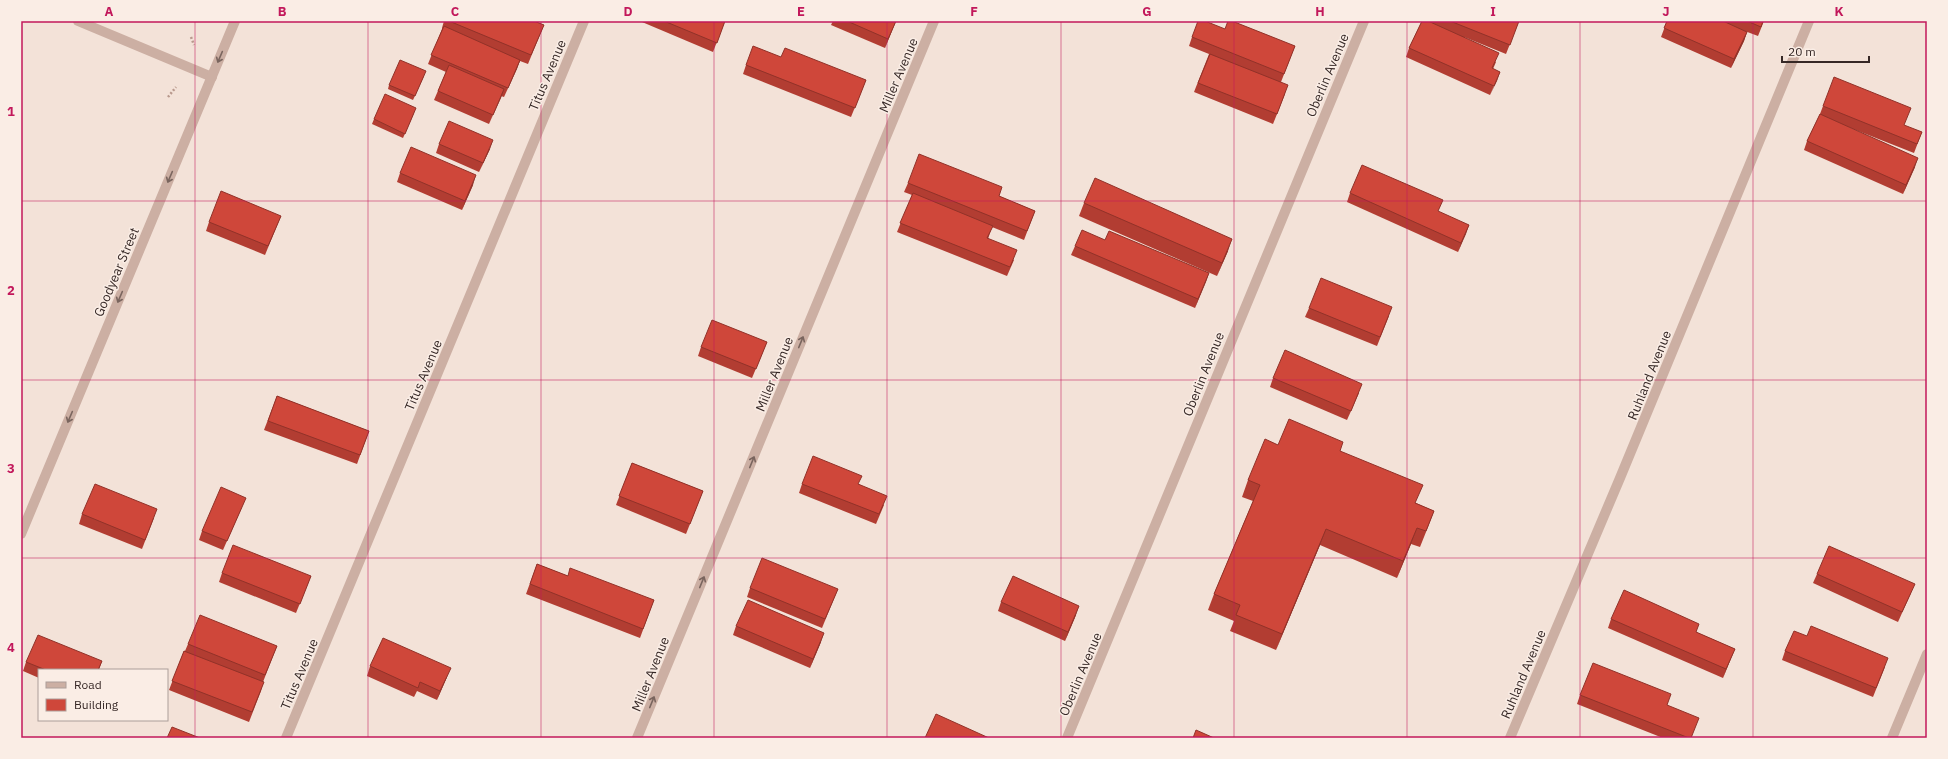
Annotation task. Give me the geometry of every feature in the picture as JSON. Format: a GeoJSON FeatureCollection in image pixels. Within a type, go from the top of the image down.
{"type":"FeatureCollection","features":[{"type":"Feature","properties":{"kind":"street"},"geometry":{"type":"LineString","coordinates":[[78,21],[212,77]]}},
{"type":"Feature","properties":{"kind":"street","name":"Goodyear Street"},"geometry":{"type":"LineString","coordinates":[[21,534],[235,21]]}},
{"type":"Feature","properties":{"kind":"street","name":"Titus Avenue"},"geometry":{"type":"LineString","coordinates":[[286,738],[584,21]]}},
{"type":"Feature","properties":{"kind":"street","name":"Miller Avenue"},"geometry":{"type":"LineString","coordinates":[[637,738],[934,21]]}},
{"type":"Feature","properties":{"kind":"street","name":"Oberlin Avenue"},"geometry":{"type":"LineString","coordinates":[[1067,738],[1364,21]]}},
{"type":"Feature","properties":{"kind":"street","name":"Ruhland Avenue"},"geometry":{"type":"LineString","coordinates":[[1510,738],[1620,478],[1809,21]]}},
{"type":"Feature","properties":{"kind":"street"},"geometry":{"type":"LineString","coordinates":[[1892,738],[1927,654]]}},
{"type":"Feature","properties":{"kind":"path"},"geometry":{"type":"LineString","coordinates":[[191,37],[194,45]]}},
{"type":"Feature","properties":{"kind":"path"},"geometry":{"type":"LineString","coordinates":[[168,98],[176,87]]}},
{"type":"Feature","properties":{"kind":"building"},"geometry":{"type":"Polygon","coordinates":[[[449,21],[534,21],[544,25],[531,55],[449,21]]]}},
{"type":"Feature","properties":{"kind":"building"},"geometry":{"type":"Polygon","coordinates":[[[664,21],[725,21],[717,43],[664,21]]]}},
{"type":"Feature","properties":{"kind":"building"},"geometry":{"type":"Polygon","coordinates":[[[847,21],[896,21],[888,39],[847,21]]]}},
{"type":"Feature","properties":{"kind":"building"},"geometry":{"type":"Polygon","coordinates":[[[1198,21],[1205,21],[1225,29],[1228,21],[1232,21],[1295,46],[1284,74],[1192,37],[1198,21]]]}},
{"type":"Feature","properties":{"kind":"building"},"geometry":{"type":"Polygon","coordinates":[[[1422,21],[1428,21],[1499,53],[1492,68],[1500,72],[1494,86],[1409,48],[1422,21]]]}},
{"type":"Feature","properties":{"kind":"building"},"geometry":{"type":"Polygon","coordinates":[[[1450,21],[1519,21],[1510,45],[1450,21]]]}},
{"type":"Feature","properties":{"kind":"building"},"geometry":{"type":"Polygon","coordinates":[[[1667,21],[1723,21],[1747,32],[1734,59],[1664,28],[1667,21]]]}},
{"type":"Feature","properties":{"kind":"building"},"geometry":{"type":"Polygon","coordinates":[[[1747,21],[1763,21],[1761,27],[1747,21]]]}},
{"type":"Feature","properties":{"kind":"building"},"geometry":{"type":"Polygon","coordinates":[[[444,26],[520,60],[508,88],[431,55],[444,26]]]}},
{"type":"Feature","properties":{"kind":"building"},"geometry":{"type":"Polygon","coordinates":[[[753,46],[781,57],[785,48],[866,80],[855,108],[746,65],[753,46]]]}},
{"type":"Feature","properties":{"kind":"building"},"geometry":{"type":"Polygon","coordinates":[[[1210,54],[1288,85],[1277,114],[1198,83],[1210,54]]]}},
{"type":"Feature","properties":{"kind":"building"},"geometry":{"type":"Polygon","coordinates":[[[400,60],[426,71],[415,96],[389,85],[400,60]]]}},
{"type":"Feature","properties":{"kind":"building"},"geometry":{"type":"Polygon","coordinates":[[[449,65],[504,89],[493,115],[438,91],[449,65]]]}},
{"type":"Feature","properties":{"kind":"building"},"geometry":{"type":"Polygon","coordinates":[[[1834,77],[1911,108],[1904,125],[1922,132],[1917,144],[1823,106],[1834,77]]]}},
{"type":"Feature","properties":{"kind":"building"},"geometry":{"type":"Polygon","coordinates":[[[385,94],[416,108],[405,134],[374,119],[385,94]]]}},
{"type":"Feature","properties":{"kind":"building"},"geometry":{"type":"Polygon","coordinates":[[[1820,114],[1918,158],[1906,185],[1807,141],[1820,114]]]}},
{"type":"Feature","properties":{"kind":"building"},"geometry":{"type":"Polygon","coordinates":[[[449,121],[493,140],[483,163],[439,144],[449,121]]]}},
{"type":"Feature","properties":{"kind":"building"},"geometry":{"type":"Polygon","coordinates":[[[411,147],[476,175],[465,201],[400,173],[411,147]]]}},
{"type":"Feature","properties":{"kind":"building"},"geometry":{"type":"Polygon","coordinates":[[[919,154],[1002,187],[999,196],[1035,211],[1027,231],[908,183],[919,154]]]}},
{"type":"Feature","properties":{"kind":"building"},"geometry":{"type":"Polygon","coordinates":[[[1362,165],[1443,200],[1438,211],[1469,225],[1461,243],[1350,193],[1362,165]]]}},
{"type":"Feature","properties":{"kind":"building"},"geometry":{"type":"Polygon","coordinates":[[[1095,178],[1232,239],[1222,263],[1084,203],[1095,178]]]}},
{"type":"Feature","properties":{"kind":"building"},"geometry":{"type":"Polygon","coordinates":[[[221,191],[281,216],[268,246],[209,222],[221,191]]]}},
{"type":"Feature","properties":{"kind":"building"},"geometry":{"type":"Polygon","coordinates":[[[913,193],[993,226],[987,238],[1017,250],[1010,267],[900,223],[913,193]]]}},
{"type":"Feature","properties":{"kind":"building"},"geometry":{"type":"Polygon","coordinates":[[[1082,230],[1105,240],[1109,231],[1209,273],[1198,299],[1075,246],[1082,230]]]}},
{"type":"Feature","properties":{"kind":"building"},"geometry":{"type":"Polygon","coordinates":[[[1321,278],[1392,307],[1380,337],[1309,308],[1321,278]]]}},
{"type":"Feature","properties":{"kind":"building"},"geometry":{"type":"Polygon","coordinates":[[[712,320],[767,342],[756,369],[701,347],[712,320]]]}},
{"type":"Feature","properties":{"kind":"building"},"geometry":{"type":"Polygon","coordinates":[[[1285,350],[1362,384],[1351,411],[1273,378],[1285,350]]]}},
{"type":"Feature","properties":{"kind":"building"},"geometry":{"type":"Polygon","coordinates":[[[277,396],[369,431],[360,455],[268,421],[277,396]]]}},
{"type":"Feature","properties":{"kind":"building"},"geometry":{"type":"Polygon","coordinates":[[[1289,419],[1343,442],[1340,451],[1423,485],[1415,503],[1434,511],[1426,531],[1417,528],[1403,561],[1326,529],[1282,634],[1236,615],[1240,605],[1214,594],[1260,485],[1248,480],[1265,439],[1278,445],[1289,419]]]}},
{"type":"Feature","properties":{"kind":"building"},"geometry":{"type":"Polygon","coordinates":[[[813,456],[862,476],[858,484],[887,496],[879,514],[802,484],[813,456]]]}},
{"type":"Feature","properties":{"kind":"building"},"geometry":{"type":"Polygon","coordinates":[[[632,463],[703,491],[690,524],[619,496],[632,463]]]}},
{"type":"Feature","properties":{"kind":"building"},"geometry":{"type":"Polygon","coordinates":[[[95,484],[157,509],[145,540],[82,514],[95,484]]]}},
{"type":"Feature","properties":{"kind":"building"},"geometry":{"type":"Polygon","coordinates":[[[221,487],[246,498],[227,541],[202,531],[221,487]]]}},
{"type":"Feature","properties":{"kind":"building"},"geometry":{"type":"Polygon","coordinates":[[[233,545],[311,576],[300,604],[222,573],[233,545]]]}},
{"type":"Feature","properties":{"kind":"building"},"geometry":{"type":"Polygon","coordinates":[[[1829,546],[1915,584],[1902,612],[1817,574],[1829,546]]]}},
{"type":"Feature","properties":{"kind":"building"},"geometry":{"type":"Polygon","coordinates":[[[762,558],[838,589],[825,619],[750,588],[762,558]]]}},
{"type":"Feature","properties":{"kind":"building"},"geometry":{"type":"Polygon","coordinates":[[[537,564],[568,576],[570,568],[654,600],[643,629],[530,584],[537,564]]]}},
{"type":"Feature","properties":{"kind":"building"},"geometry":{"type":"Polygon","coordinates":[[[1013,576],[1079,606],[1068,632],[1001,602],[1013,576]]]}},
{"type":"Feature","properties":{"kind":"building"},"geometry":{"type":"Polygon","coordinates":[[[1624,590],[1699,624],[1696,632],[1735,649],[1726,669],[1611,619],[1624,590]]]}},
{"type":"Feature","properties":{"kind":"building"},"geometry":{"type":"Polygon","coordinates":[[[748,600],[824,633],[813,659],[736,626],[748,600]]]}},
{"type":"Feature","properties":{"kind":"building"},"geometry":{"type":"Polygon","coordinates":[[[200,615],[277,646],[265,675],[188,644],[200,615]]]}},
{"type":"Feature","properties":{"kind":"building"},"geometry":{"type":"Polygon","coordinates":[[[1811,626],[1888,658],[1876,688],[1785,651],[1794,631],[1807,636],[1811,626]]]}},
{"type":"Feature","properties":{"kind":"building"},"geometry":{"type":"Polygon","coordinates":[[[38,635],[102,661],[98,669],[44,669],[26,662],[38,635]]]}},
{"type":"Feature","properties":{"kind":"building"},"geometry":{"type":"Polygon","coordinates":[[[383,638],[451,668],[440,691],[420,682],[418,688],[370,666],[383,638]]]}},
{"type":"Feature","properties":{"kind":"building"},"geometry":{"type":"Polygon","coordinates":[[[184,651],[264,682],[252,712],[172,681],[184,651]]]}},
{"type":"Feature","properties":{"kind":"building"},"geometry":{"type":"Polygon","coordinates":[[[1593,663],[1671,694],[1667,705],[1699,718],[1691,738],[1580,695],[1593,663]]]}},
{"type":"Feature","properties":{"kind":"building"},"geometry":{"type":"Polygon","coordinates":[[[936,714],[989,738],[925,738],[936,714]]]}},
{"type":"Feature","properties":{"kind":"building"},"geometry":{"type":"Polygon","coordinates":[[[172,727],[200,738],[167,738],[172,727]]]}},
{"type":"Feature","properties":{"kind":"building"},"geometry":{"type":"Polygon","coordinates":[[[1196,730],[1214,738],[1193,738],[1196,730]]]}}]}
